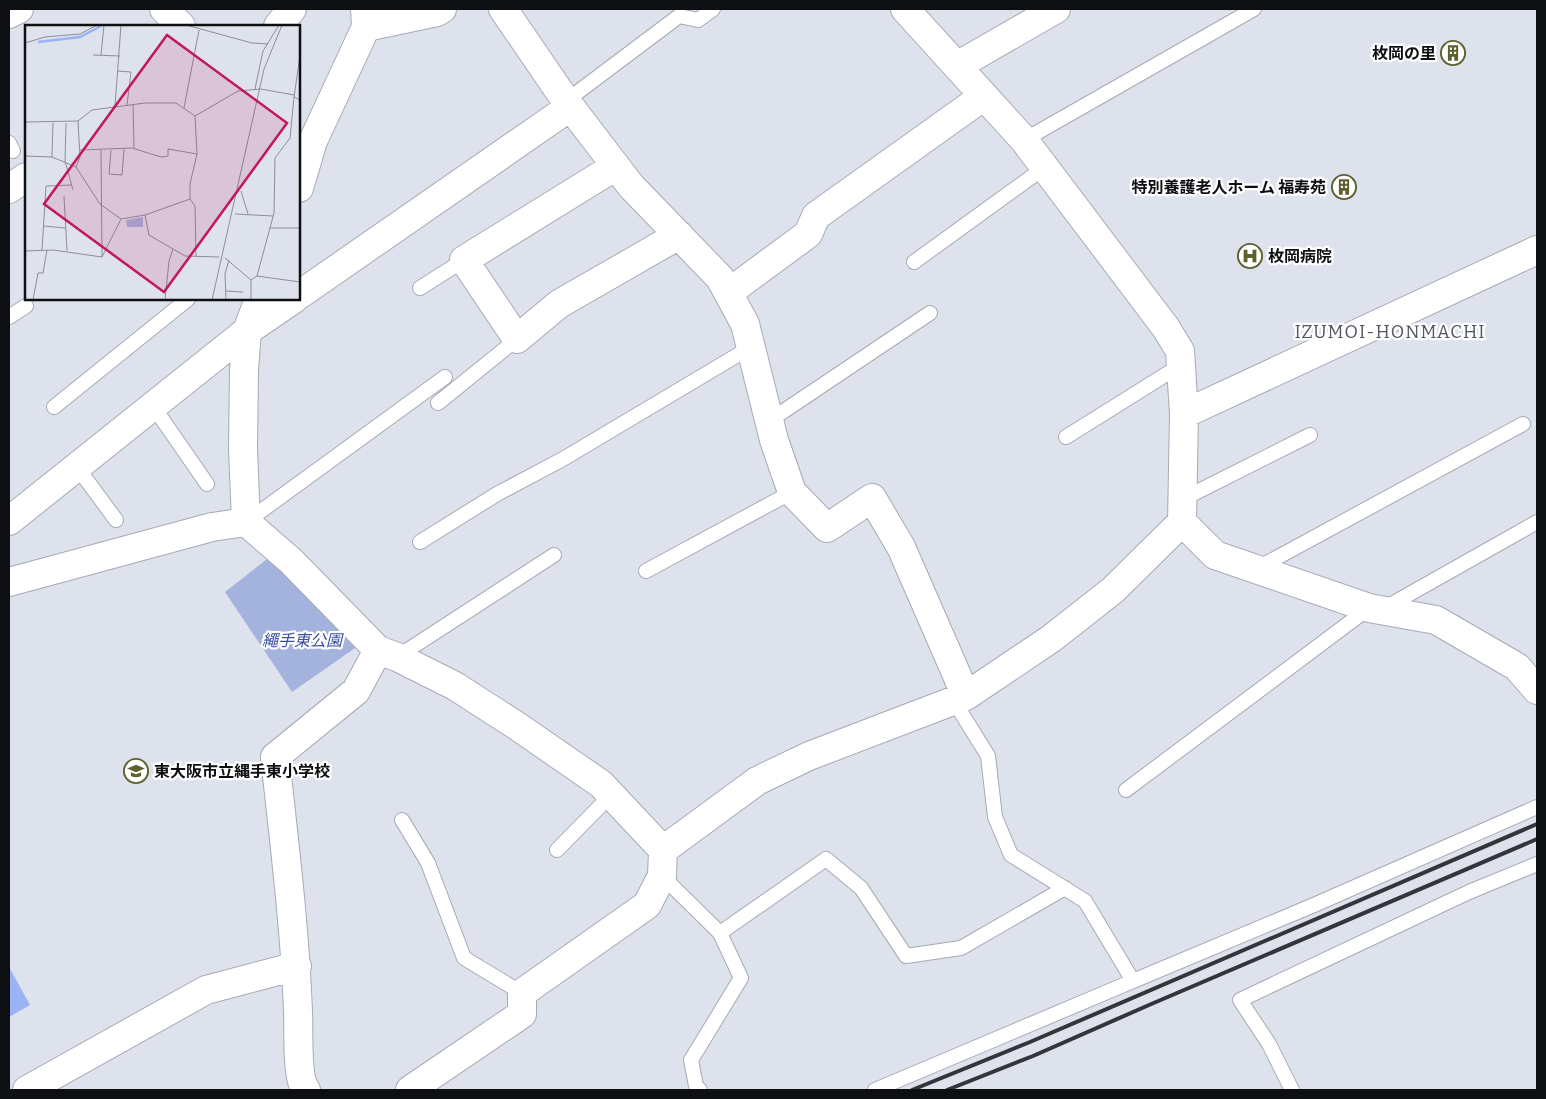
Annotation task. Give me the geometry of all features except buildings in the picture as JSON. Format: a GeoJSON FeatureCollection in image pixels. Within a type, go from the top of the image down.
{"type":"FeatureCollection","features":[{"type":"Feature","properties":{"kind":"street"},"geometry":{"type":"LineString","coordinates":[[9,14],[19,9]]}},
{"type":"Feature","properties":{"kind":"street"},"geometry":{"type":"LineString","coordinates":[[164,9],[180,25]]}},
{"type":"Feature","properties":{"kind":"street"},"geometry":{"type":"LineString","coordinates":[[279,25],[292,9]]}},
{"type":"Feature","properties":{"kind":"street"},"geometry":{"type":"LineString","coordinates":[[300,183],[313,140],[365,18],[437,12],[442,9]]}},
{"type":"Feature","properties":{"kind":"street"},"geometry":{"type":"LineString","coordinates":[[503,9],[568,104],[631,186],[720,278],[745,324],[774,440],[792,492],[827,528],[872,498],[901,547],[960,699]]}},
{"type":"Feature","properties":{"kind":"street"},"geometry":{"type":"LineString","coordinates":[[905,9],[1024,140],[1166,328],[1180,351],[1184,414],[1183,511],[1215,555],[1375,609],[1436,620],[1517,667],[1537,690]]}},
{"type":"Feature","properties":{"kind":"street"},"geometry":{"type":"LineString","coordinates":[[957,66],[1056,9]]}},
{"type":"Feature","properties":{"kind":"street"},"geometry":{"type":"LineString","coordinates":[[728,293],[808,234],[816,216],[984,96]]}},
{"type":"Feature","properties":{"kind":"street"},"geometry":{"type":"LineString","coordinates":[[300,294],[568,104]]}},
{"type":"Feature","properties":{"kind":"street"},"geometry":{"type":"LineString","coordinates":[[616,166],[464,260],[517,339],[559,304],[679,236]]}},
{"type":"Feature","properties":{"kind":"street"},"geometry":{"type":"LineString","coordinates":[[9,189],[25,178]]}},
{"type":"Feature","properties":{"kind":"street"},"geometry":{"type":"LineString","coordinates":[[1184,414],[1537,250]]}},
{"type":"Feature","properties":{"kind":"street"},"geometry":{"type":"LineString","coordinates":[[259,300],[247,331],[243,450],[246,522],[291,561],[387,653],[455,686],[601,784],[662,863]]}},
{"type":"Feature","properties":{"kind":"street"},"geometry":{"type":"LineString","coordinates":[[9,521],[247,331],[293,300]]}},
{"type":"Feature","properties":{"kind":"street"},"geometry":{"type":"LineString","coordinates":[[410,1090],[522,1014],[522,993],[647,906],[662,863],[757,781],[809,756],[960,699],[1052,638],[1106,596],[1183,511]]}},
{"type":"Feature","properties":{"kind":"street"},"geometry":{"type":"LineString","coordinates":[[9,582],[212,526],[246,522]]}},
{"type":"Feature","properties":{"kind":"street"},"geometry":{"type":"LineString","coordinates":[[306,1090],[302,1085],[300,1066],[297,966],[275,757],[356,691],[387,653]]}},
{"type":"Feature","properties":{"kind":"street"},"geometry":{"type":"LineString","coordinates":[[28,1090],[206,990],[297,966]]}},
{"type":"Feature","properties":{"kind":"lane"},"geometry":{"type":"LineString","coordinates":[[568,104],[679,16],[698,20],[713,9]]}},
{"type":"Feature","properties":{"kind":"lane"},"geometry":{"type":"LineString","coordinates":[[1024,140],[1254,9]]}},
{"type":"Feature","properties":{"kind":"lane"},"geometry":{"type":"LineString","coordinates":[[914,262],[1045,167]]}},
{"type":"Feature","properties":{"kind":"lane"},"geometry":{"type":"LineString","coordinates":[[420,288],[464,260]]}},
{"type":"Feature","properties":{"kind":"lane"},"geometry":{"type":"LineString","coordinates":[[54,407],[187,300]]}},
{"type":"Feature","properties":{"kind":"lane"},"geometry":{"type":"LineString","coordinates":[[9,317],[26,306]]}},
{"type":"Feature","properties":{"kind":"lane"},"geometry":{"type":"LineString","coordinates":[[769,421],[930,313]]}},
{"type":"Feature","properties":{"kind":"lane"},"geometry":{"type":"LineString","coordinates":[[438,403],[517,339]]}},
{"type":"Feature","properties":{"kind":"lane"},"geometry":{"type":"LineString","coordinates":[[420,542],[497,494],[564,459],[751,347]]}},
{"type":"Feature","properties":{"kind":"lane"},"geometry":{"type":"LineString","coordinates":[[1066,437],[1181,365]]}},
{"type":"Feature","properties":{"kind":"lane"},"geometry":{"type":"LineString","coordinates":[[246,522],[445,377]]}},
{"type":"Feature","properties":{"kind":"lane"},"geometry":{"type":"LineString","coordinates":[[153,406],[207,484]]}},
{"type":"Feature","properties":{"kind":"lane"},"geometry":{"type":"LineString","coordinates":[[1256,569],[1523,424]]}},
{"type":"Feature","properties":{"kind":"lane"},"geometry":{"type":"LineString","coordinates":[[1183,511],[1310,436]]}},
{"type":"Feature","properties":{"kind":"lane"},"geometry":{"type":"LineString","coordinates":[[77,467],[116,520]]}},
{"type":"Feature","properties":{"kind":"lane"},"geometry":{"type":"LineString","coordinates":[[646,571],[792,492]]}},
{"type":"Feature","properties":{"kind":"lane"},"geometry":{"type":"LineString","coordinates":[[1126,790],[1375,609],[1537,522]]}},
{"type":"Feature","properties":{"kind":"lane"},"geometry":{"type":"LineString","coordinates":[[387,653],[554,555]]}},
{"type":"Feature","properties":{"kind":"lane"},"geometry":{"type":"LineString","coordinates":[[960,699],[988,756],[995,816],[1011,855],[1086,902],[1133,981]]}},
{"type":"Feature","properties":{"kind":"lane"},"geometry":{"type":"LineString","coordinates":[[557,850],[611,795]]}},
{"type":"Feature","properties":{"kind":"lane"},"geometry":{"type":"LineString","coordinates":[[875,1090],[1314,905],[1537,807]]}},
{"type":"Feature","properties":{"kind":"lane"},"geometry":{"type":"LineString","coordinates":[[402,820],[428,863],[464,958],[522,993]]}},
{"type":"Feature","properties":{"kind":"lane"},"geometry":{"type":"LineString","coordinates":[[720,933],[826,859],[861,888],[906,956],[961,948],[1065,888]]}},
{"type":"Feature","properties":{"kind":"lane"},"geometry":{"type":"LineString","coordinates":[[662,863],[720,933],[741,978],[691,1060],[696,1086],[700,1090]]}},
{"type":"Feature","properties":{"kind":"lane"},"geometry":{"type":"LineString","coordinates":[[1292,1090],[1269,1044],[1240,1000],[1469,892],[1537,864]]}},
{"type":"Feature","properties":{"kind":"green space","name":"繩手東公園"},"geometry":{"type":"Polygon","coordinates":[[[267,559],[287,572],[358,646],[292,692],[225,592],[267,559]]]}},
{"type":"Feature","properties":{"kind":"shaded area"},"geometry":{"type":"Polygon","coordinates":[[[9,967],[30,1005],[9,1017],[9,967]]]}},
{"type":"Feature","properties":{"kind":"railway"},"geometry":{"type":"LineString","coordinates":[[912,1090],[1030,1042],[1537,824]]}},
{"type":"Feature","properties":{"kind":"railway"},"geometry":{"type":"LineString","coordinates":[[947,1090],[1033,1056],[1537,839]]}},
{"type":"Feature","properties":{"kind":"place","name":"枚岡の里"},"geometry":{"type":"Point","coordinates":[1453,53]}},
{"type":"Feature","properties":{"kind":"place","name":"特別養護老人ホーム 福寿苑"},"geometry":{"type":"Point","coordinates":[1344,187]}},
{"type":"Feature","properties":{"kind":"place","name":"枚岡病院"},"geometry":{"type":"Point","coordinates":[1250,256]}},
{"type":"Feature","properties":{"kind":"place","name":"東大阪市立縄手東小学校"},"geometry":{"type":"Point","coordinates":[136,771]}},
{"type":"Feature","properties":{"kind":"district","name":"IZUMOI-HONMACHI"},"geometry":{"type":"Point","coordinates":[1390,332]}}]}
